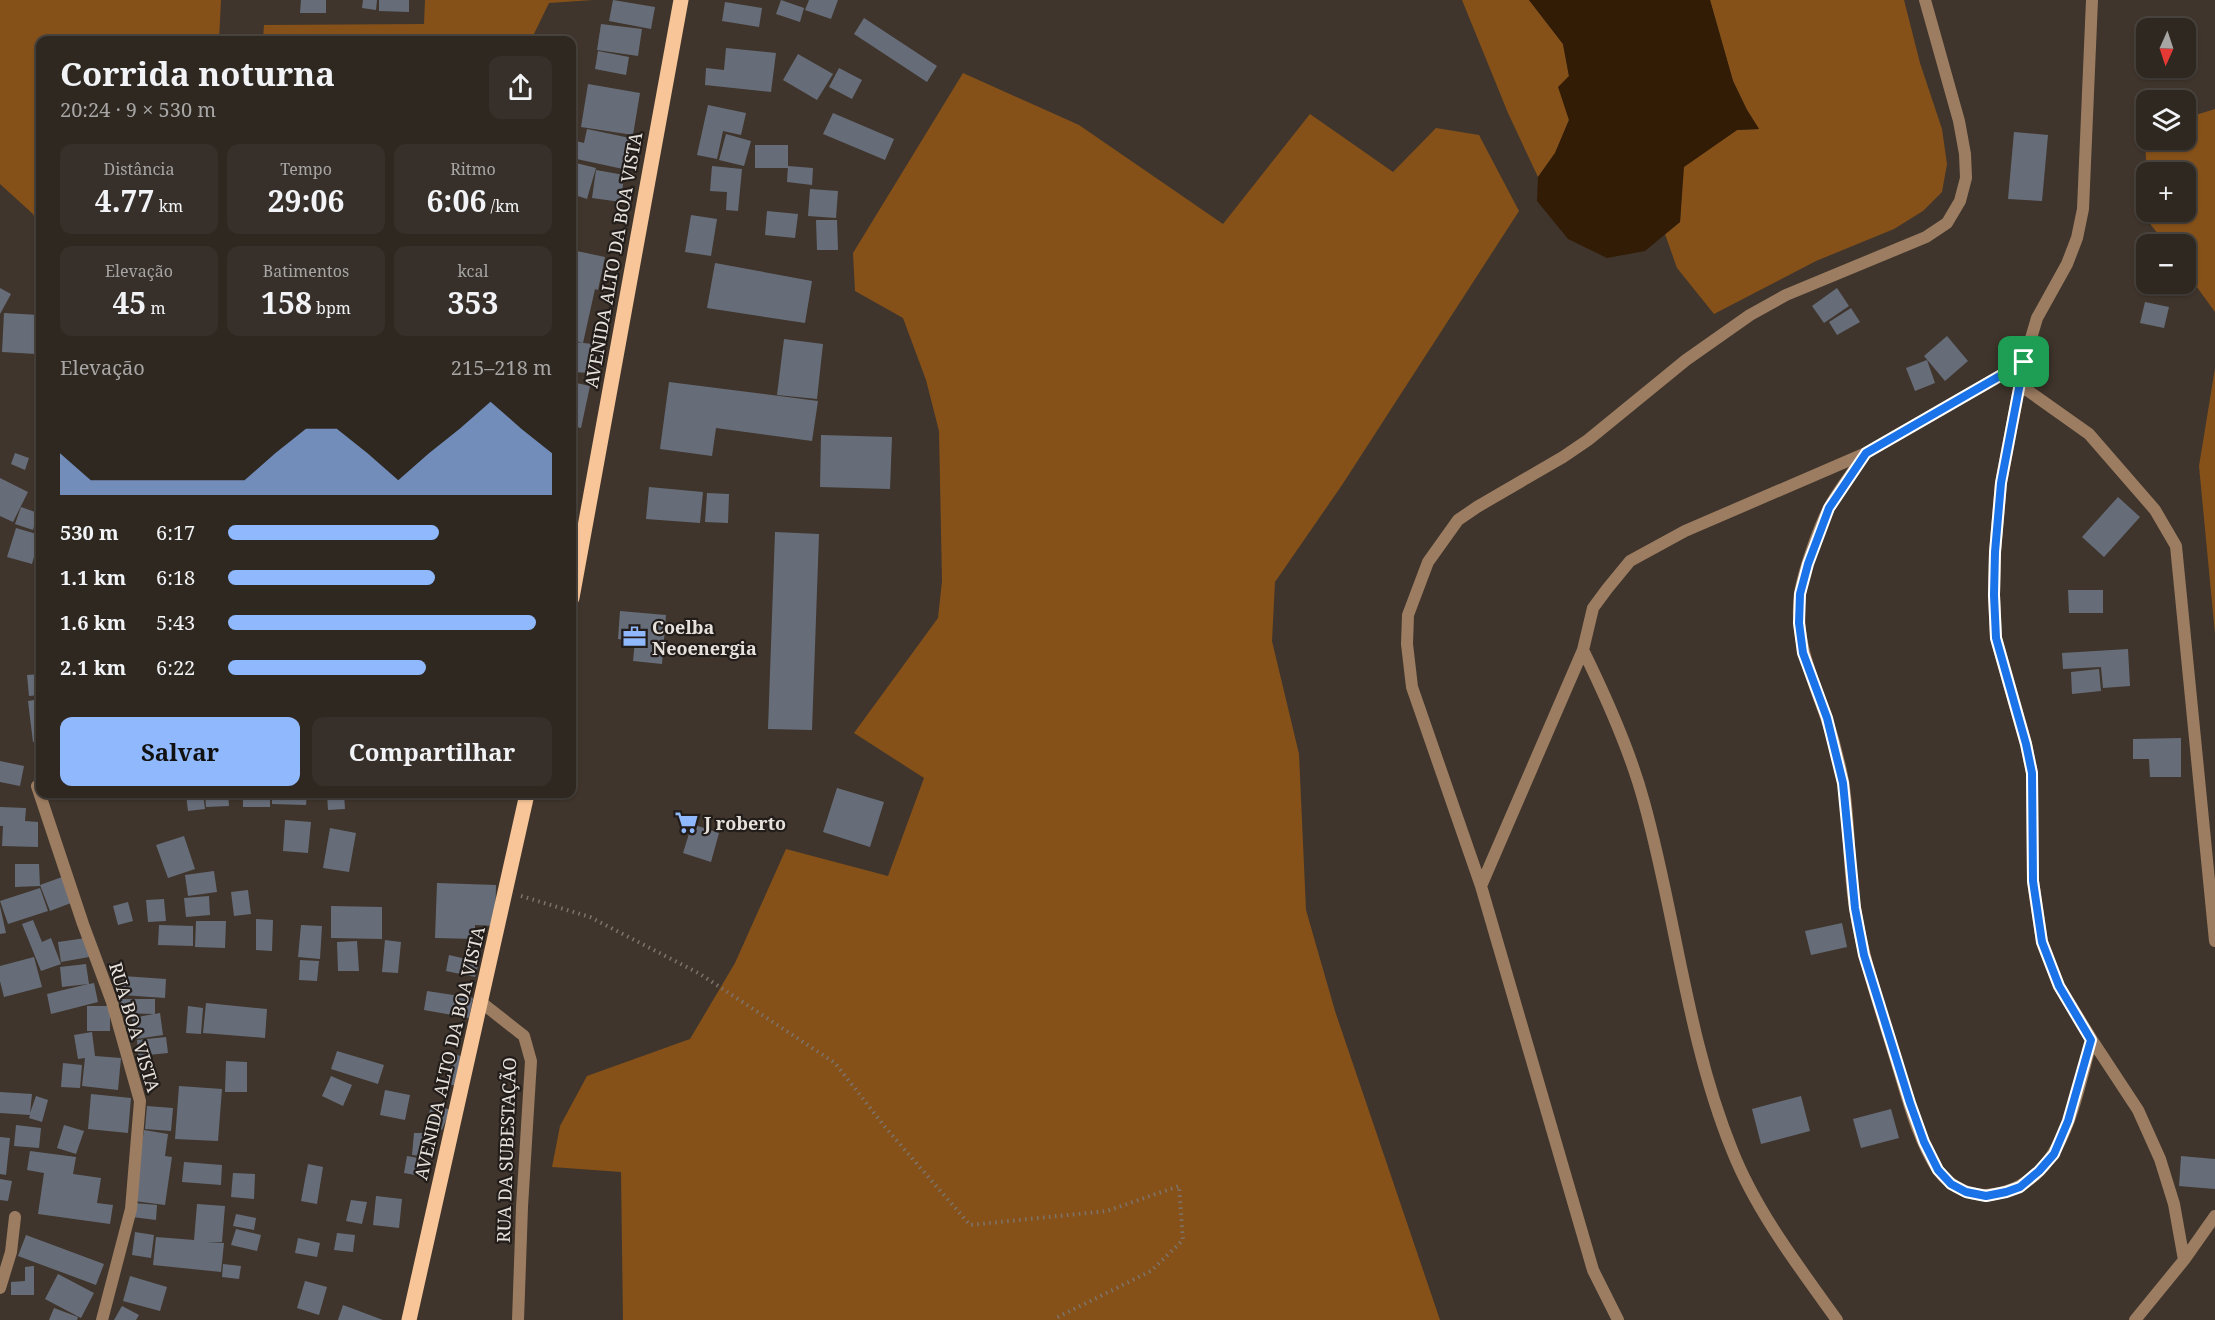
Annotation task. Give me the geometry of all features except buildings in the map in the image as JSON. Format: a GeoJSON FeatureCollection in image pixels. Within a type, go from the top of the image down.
{"type":"FeatureCollection","features":[{"type":"Feature","properties":{"kind":"main road","name":"AVENIDA ALTO DA BOA VISTA"},"geometry":{"type":"LineString","coordinates":[[576,576],[681,0]]}},
{"type":"Feature","properties":{"kind":"main road","name":"AVENIDA ALTO DA BOA VISTA"},"geometry":{"type":"LineString","coordinates":[[409,1320],[482,1003],[526,798]]}},
{"type":"Feature","properties":{"kind":"street"},"geometry":{"type":"LineString","coordinates":[[1618,1320],[1593,1270],[1481,886],[1412,687],[1407,644],[1408,615],[1428,562],[1458,520],[1588,440],[1686,360],[1750,315],[1786,295],[1926,237],[1947,223],[1960,201],[1966,178],[1965,154],[1959,121],[1924,0]]}},
{"type":"Feature","properties":{"kind":"street"},"geometry":{"type":"LineString","coordinates":[[2092,0],[2083,209],[2077,238],[2067,264],[2037,318],[2024,362],[2001,483],[1995,552],[1996,638],[2032,773],[2033,881],[2042,942],[2059,986],[2091,1040],[2138,1110],[2160,1159],[2174,1204],[2184,1260]]}},
{"type":"Feature","properties":{"kind":"street"},"geometry":{"type":"LineString","coordinates":[[1481,886],[1583,650],[1593,608],[1630,561],[1685,531],[1866,453],[2024,362]]}},
{"type":"Feature","properties":{"kind":"street"},"geometry":{"type":"LineString","coordinates":[[2020,385],[2089,434],[2155,510],[2176,546],[2215,939]]}},
{"type":"Feature","properties":{"kind":"street"},"geometry":{"type":"LineString","coordinates":[[1866,453],[1829,508],[1808,564],[1800,594],[1799,623],[1803,653],[1827,718],[1843,783],[1855,908],[1864,955],[1924,1142],[1938,1170],[1951,1184],[1966,1192],[1986,1196],[2020,1187],[2039,1171],[2054,1154],[2068,1121],[2091,1040]]}},
{"type":"Feature","properties":{"kind":"street"},"geometry":{"type":"LineString","coordinates":[[1583,650],[1620,731],[1644,800],[1678,944],[1695,1033],[1716,1108],[1732,1152],[1747,1183],[1770,1221],[1837,1320]]}},
{"type":"Feature","properties":{"kind":"street","name":"RUA BOA VISTA"},"geometry":{"type":"LineString","coordinates":[[41,798],[112,1002],[140,1101],[131,1209],[102,1320]]}},
{"type":"Feature","properties":{"kind":"street","name":"RUA DA SUBESTAÇÃO"},"geometry":{"type":"LineString","coordinates":[[482,1003],[524,1036],[531,1061],[518,1320]]}},
{"type":"Feature","properties":{"kind":"street"},"geometry":{"type":"LineString","coordinates":[[2136,1320],[2184,1260],[2215,1216]]}},
{"type":"Feature","properties":{"kind":"street"},"geometry":{"type":"LineString","coordinates":[[0,1288],[10,1252],[15,1217]]}},
{"type":"Feature","properties":{"kind":"path"},"geometry":{"type":"LineString","coordinates":[[505,891],[590,917],[690,969],[835,1063],[885,1127],[970,1225],[1107,1211],[1179,1186],[1183,1240],[1151,1271],[1056,1318]]}},
{"type":"Feature","properties":{"kind":"shaded area"},"geometry":{"type":"Polygon","coordinates":[[[0,0],[221,0],[219,36],[36,36],[36,222],[33,214],[0,184],[0,0]]]}},
{"type":"Feature","properties":{"kind":"shaded area"},"geometry":{"type":"Polygon","coordinates":[[[425,0],[593,0],[549,3],[533,36],[263,36],[264,25],[424,24],[425,0]]]}},
{"type":"Feature","properties":{"kind":"shaded area"},"geometry":{"type":"Polygon","coordinates":[[[1462,0],[1529,0],[1563,44],[1569,76],[1559,87],[1569,120],[1555,153],[1538,177],[1508,113],[1462,0]]]}},
{"type":"Feature","properties":{"kind":"shaded area"},"geometry":{"type":"Polygon","coordinates":[[[1529,0],[1710,0],[1733,81],[1759,129],[1737,130],[1684,167],[1680,222],[1645,251],[1607,258],[1568,239],[1537,201],[1538,177],[1555,153],[1569,120],[1558,87],[1569,76],[1563,44],[1529,0]]]}},
{"type":"Feature","properties":{"kind":"shaded area"},"geometry":{"type":"Polygon","coordinates":[[[1710,0],[1904,0],[1920,63],[1942,129],[1947,164],[1942,192],[1923,211],[1894,229],[1816,261],[1714,314],[1677,268],[1665,234],[1680,222],[1683,167],[1737,130],[1759,129],[1733,81],[1710,0]]]}},
{"type":"Feature","properties":{"kind":"shaded area"},"geometry":{"type":"Polygon","coordinates":[[[963,73],[1079,125],[1223,224],[1310,114],[1393,172],[1436,128],[1479,135],[1519,211],[1342,485],[1275,582],[1272,641],[1299,754],[1306,910],[1335,1011],[1440,1320],[623,1320],[621,1172],[552,1167],[560,1126],[587,1076],[690,1039],[735,963],[786,849],[888,876],[924,778],[854,733],[938,618],[942,581],[939,431],[926,380],[903,318],[855,291],[853,253],[963,73]]]}},
{"type":"Feature","properties":{"kind":"shaded area"},"geometry":{"type":"Polygon","coordinates":[[[2215,109],[2215,312],[2196,286],[2196,234],[2158,234],[2151,225],[2151,222],[2196,222],[2196,162],[2146,162],[2145,150],[2196,150],[2196,115],[2215,109]]]}},
{"type":"Feature","properties":{"kind":"shaded area"},"geometry":{"type":"Polygon","coordinates":[[[2215,368],[2215,634],[2199,466],[2215,368]]]}},
{"type":"Feature","properties":{"kind":"place","name":"Coelba Neoenergia"},"geometry":{"type":"Point","coordinates":[634,637]}},
{"type":"Feature","properties":{"kind":"place","name":"J roberto"},"geometry":{"type":"Point","coordinates":[686,823]}},
{"type":"Feature","properties":{"kind":"route"},"geometry":{"type":"LineString","coordinates":[[2024,362],[2001,483],[1995,552],[1996,638],[2032,773],[2033,881],[2042,942],[2059,986],[2091,1040],[2068,1121],[2054,1154],[2020,1187],[1986,1196],[1966,1192],[1951,1184],[1938,1170],[1924,1142],[1910,1103],[1864,955],[1855,908],[1843,783],[1827,718],[1803,653],[1799,623],[1800,594],[1808,564],[1829,508],[1866,453],[2024,362]]}}]}
